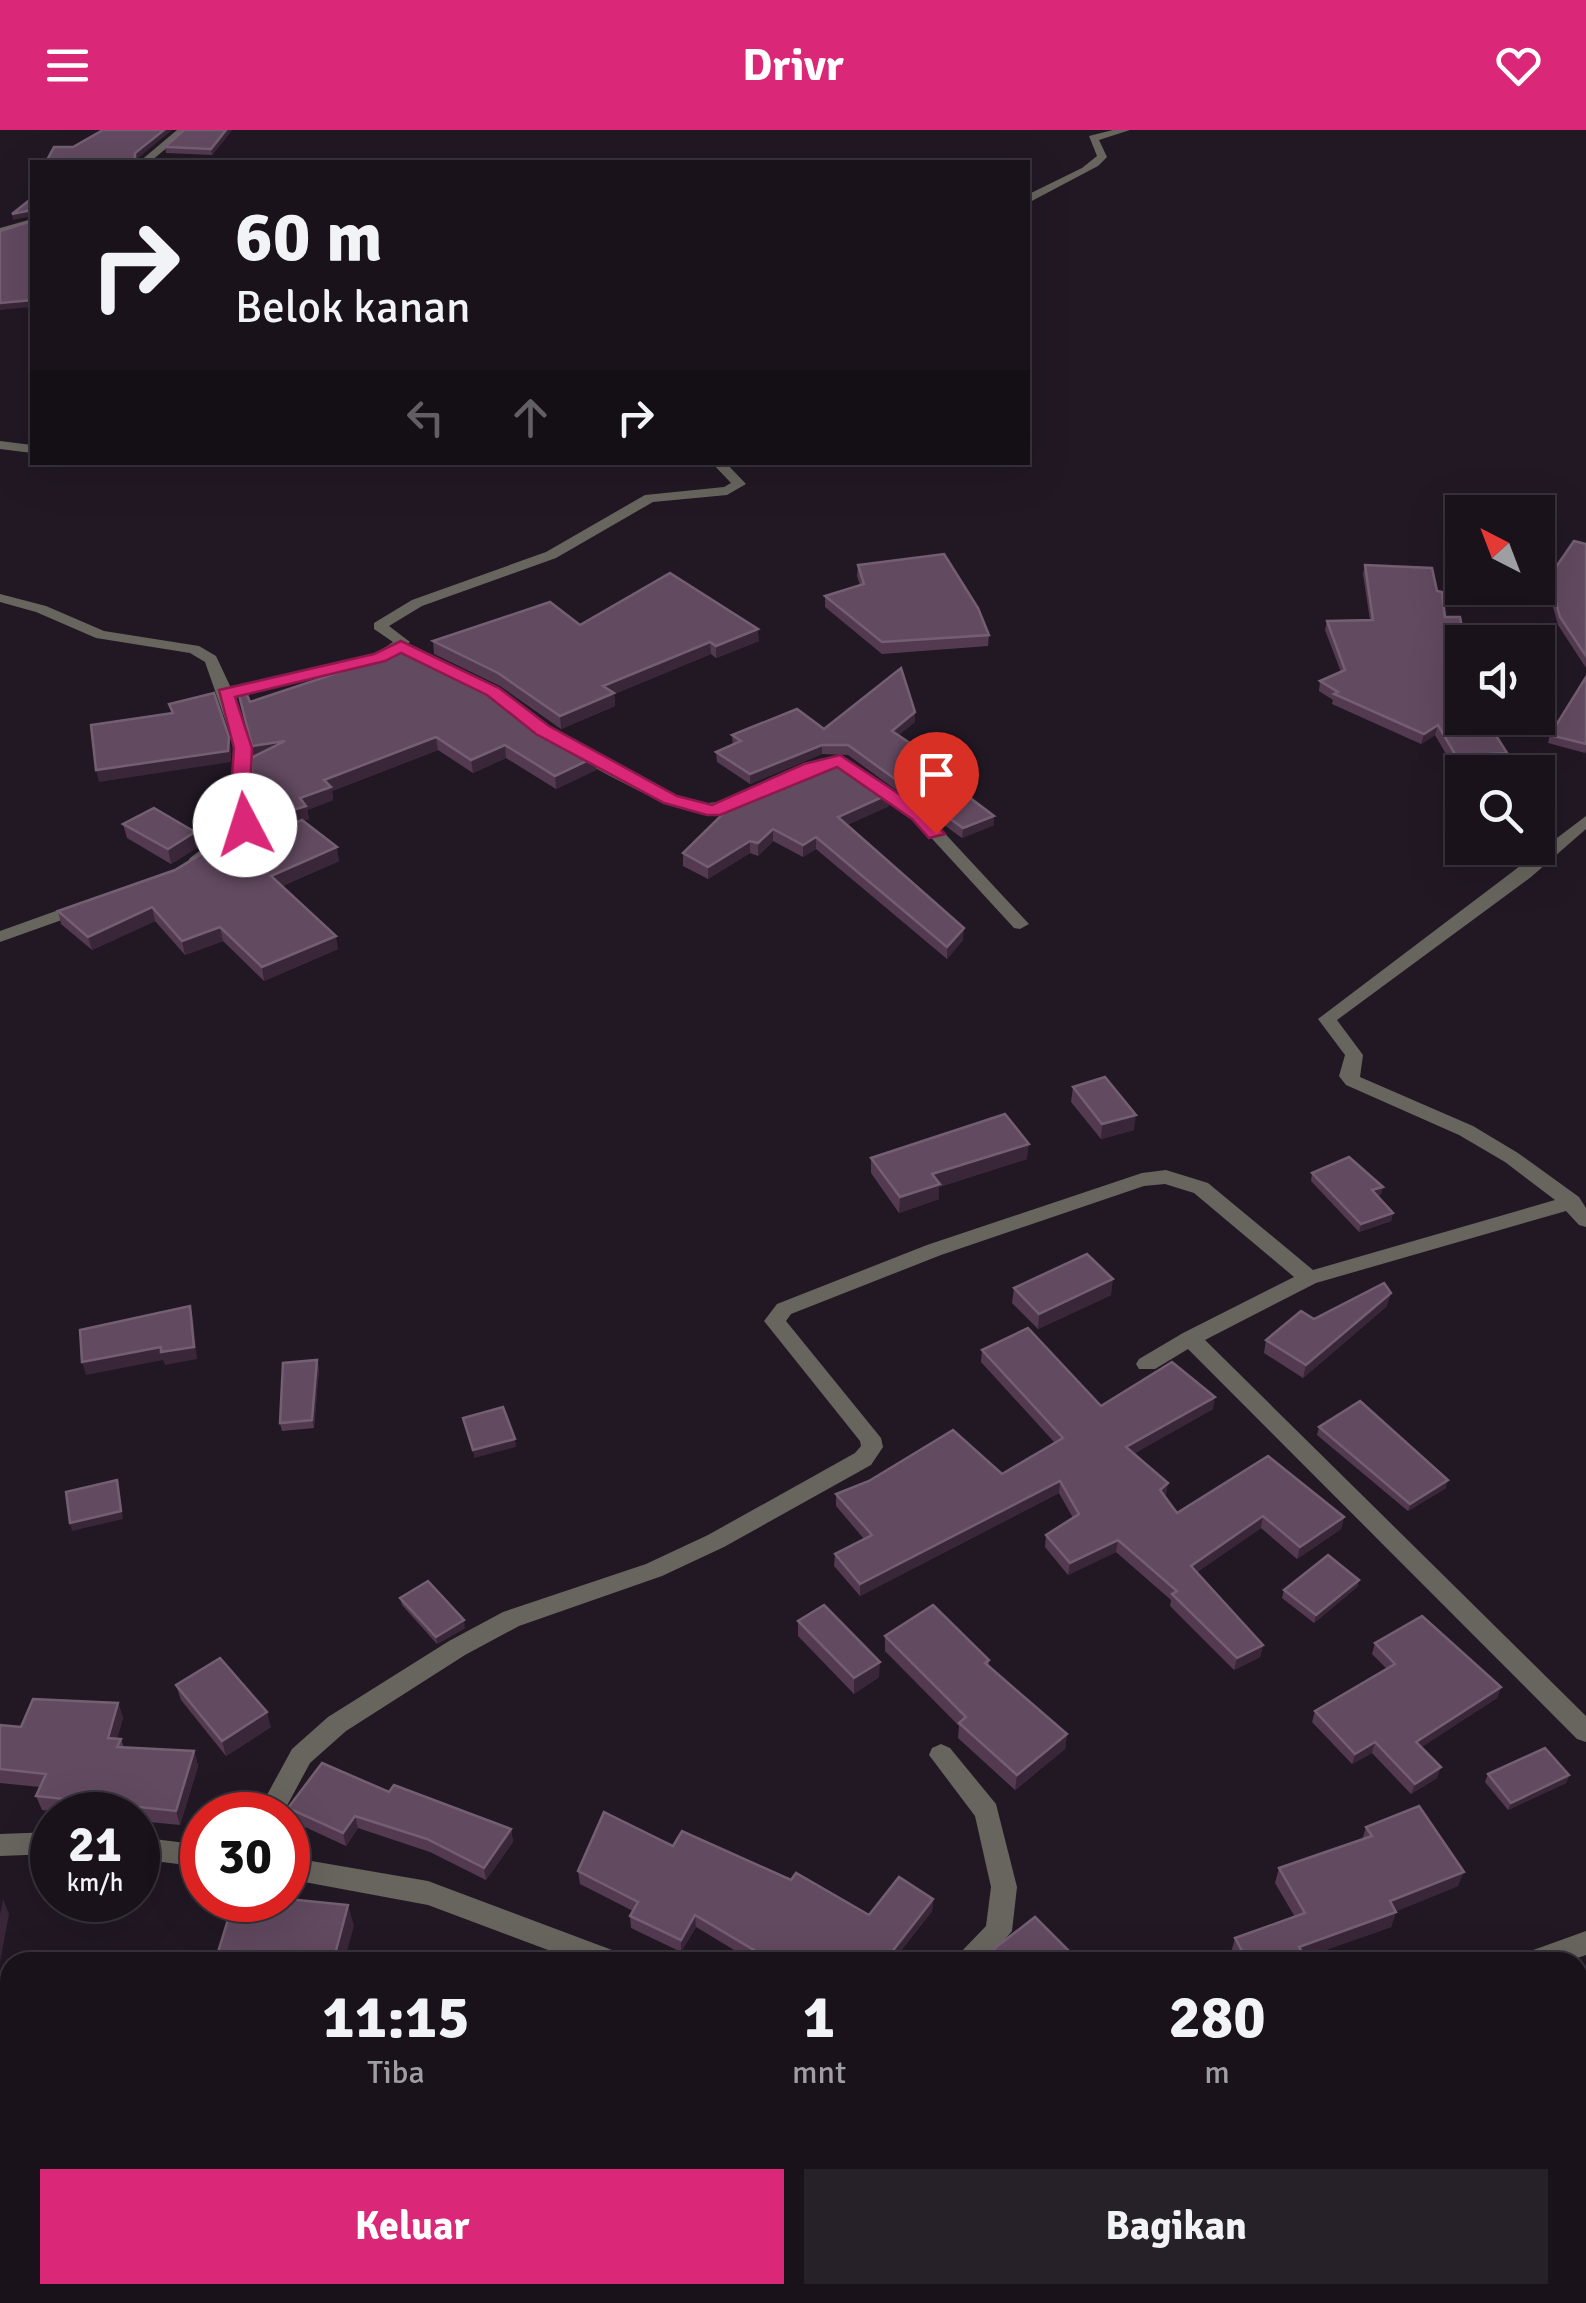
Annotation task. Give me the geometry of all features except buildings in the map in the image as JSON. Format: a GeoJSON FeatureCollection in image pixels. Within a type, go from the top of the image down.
{"type":"FeatureCollection","features":[{"type":"Feature","properties":{"kind":"street"},"geometry":{"type":"LineString","coordinates":[[146,160],[183,130]]}},
{"type":"Feature","properties":{"kind":"street"},"geometry":{"type":"LineString","coordinates":[[1030,199],[1052,183],[1096,164],[1102,157],[1093,138],[1125,130]]}},
{"type":"Feature","properties":{"kind":"street"},"geometry":{"type":"LineString","coordinates":[[0,231],[30,223]]}},
{"type":"Feature","properties":{"kind":"street"},"geometry":{"type":"LineString","coordinates":[[0,445],[30,449]]}},
{"type":"Feature","properties":{"kind":"street"},"geometry":{"type":"LineString","coordinates":[[226,694],[408,651],[403,642],[379,626],[384,620],[417,603],[551,555],[650,498],[727,491],[738,484],[720,465]]}},
{"type":"Feature","properties":{"kind":"street"},"geometry":{"type":"LineString","coordinates":[[0,598],[41,609],[101,635],[194,649],[211,658],[243,748],[240,790],[245,825],[232,840],[186,869]]}},
{"type":"Feature","properties":{"kind":"street"},"geometry":{"type":"LineString","coordinates":[[452,674],[493,692],[543,730],[670,800],[713,811],[811,768],[840,760],[918,815],[1020,924]]}},
{"type":"Feature","properties":{"kind":"street"},"geometry":{"type":"LineString","coordinates":[[1586,821],[1525,873],[1327,1019],[1354,1055],[1348,1076],[1353,1081],[1428,1111],[1572,1202],[1586,1220]]}},
{"type":"Feature","properties":{"kind":"street"},"geometry":{"type":"LineString","coordinates":[[0,937],[102,899]]}},
{"type":"Feature","properties":{"kind":"street"},"geometry":{"type":"LineString","coordinates":[[281,1792],[301,1756],[336,1724],[457,1648],[511,1620],[654,1570],[716,1541],[863,1459],[872,1447],[870,1438],[774,1322],[784,1309],[934,1250],[1142,1180],[1166,1177],[1200,1188],[1309,1278]]}},
{"type":"Feature","properties":{"kind":"street"},"geometry":{"type":"LineString","coordinates":[[1147,1364],[1309,1278],[1572,1202]]}},
{"type":"Feature","properties":{"kind":"street"},"geometry":{"type":"LineString","coordinates":[[1190,1338],[1586,1732]]}},
{"type":"Feature","properties":{"kind":"street"},"geometry":{"type":"LineString","coordinates":[[941,1755],[988,1812],[1004,1886],[999,1932],[979,1952]]}},
{"type":"Feature","properties":{"kind":"street"},"geometry":{"type":"LineString","coordinates":[[0,1845],[30,1844]]}},
{"type":"Feature","properties":{"kind":"street"},"geometry":{"type":"LineString","coordinates":[[310,1872],[428,1893],[584,1952]]}},
{"type":"Feature","properties":{"kind":"street"},"geometry":{"type":"LineString","coordinates":[[1561,1952],[1586,1943]]}},
{"type":"Feature","properties":{"kind":"route"},"geometry":{"type":"LineString","coordinates":[[245,825],[240,790],[243,748],[226,694],[276,679],[379,658],[401,646],[493,692],[543,730],[670,800],[713,811],[771,784],[840,760],[890,793],[936,834]]}}]}
